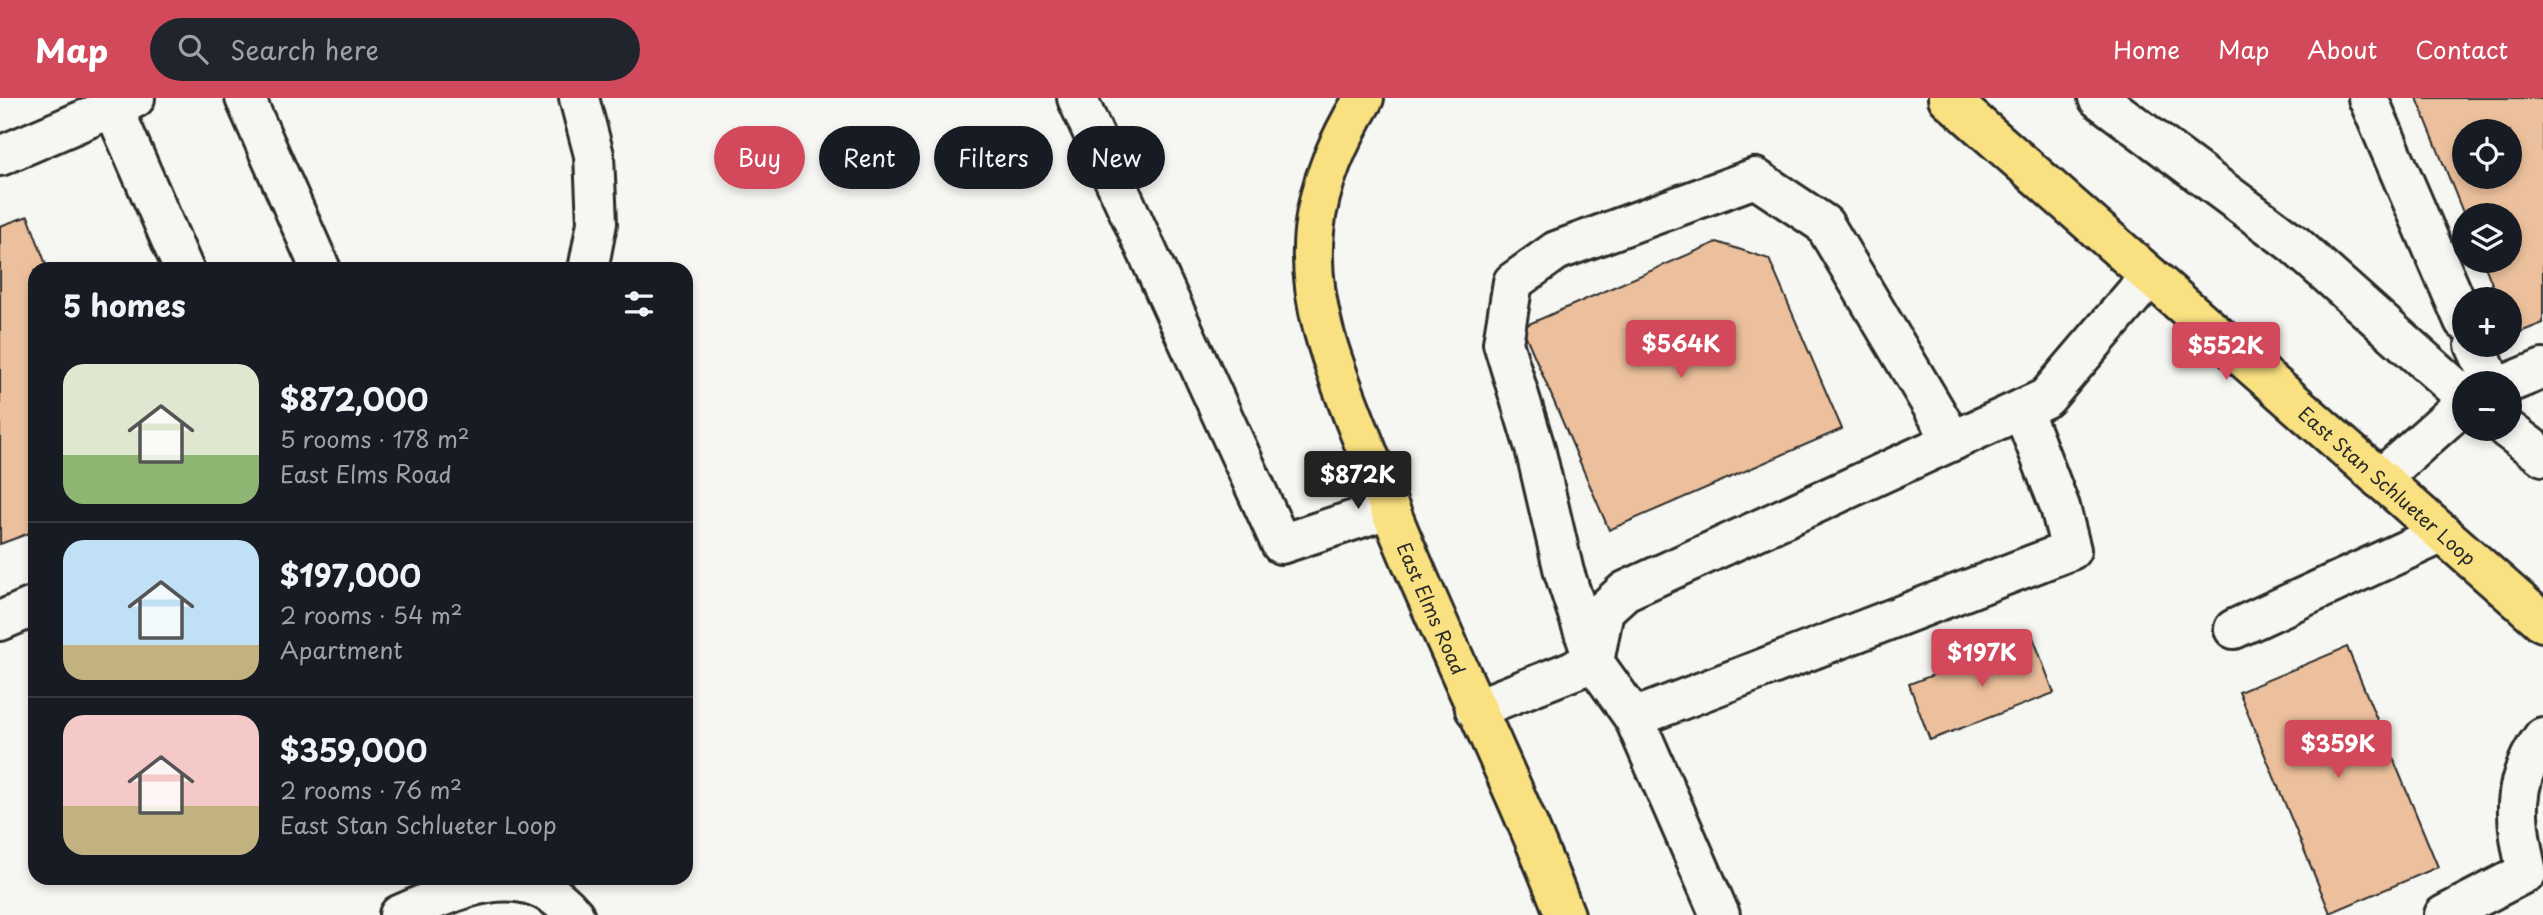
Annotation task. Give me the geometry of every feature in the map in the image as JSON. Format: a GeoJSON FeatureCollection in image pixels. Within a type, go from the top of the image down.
{"type":"FeatureCollection","features":[{"type":"Feature","properties":{"kind":"main road","name":"East Elms Road"},"geometry":{"type":"LineString","coordinates":[[1364,98],[1346,128],[1324,178],[1314,232],[1315,276],[1324,338],[1388,509],[1565,915]]}},
{"type":"Feature","properties":{"kind":"main road","name":"East Stan Schlueter Loop"},"geometry":{"type":"LineString","coordinates":[[1948,98],[2543,622]]}},
{"type":"Feature","properties":{"kind":"street"},"geometry":{"type":"LineString","coordinates":[[245,98],[317,262]]}},
{"type":"Feature","properties":{"kind":"street"},"geometry":{"type":"LineString","coordinates":[[579,98],[594,155],[597,223],[590,262]]}},
{"type":"Feature","properties":{"kind":"street"},"geometry":{"type":"LineString","coordinates":[[2098,98],[2294,244],[2452,385]]}},
{"type":"Feature","properties":{"kind":"street"},"geometry":{"type":"LineString","coordinates":[[2368,98],[2452,293]]}},
{"type":"Feature","properties":{"kind":"street"},"geometry":{"type":"LineString","coordinates":[[1086,101],[1281,544],[1388,509]]}},
{"type":"Feature","properties":{"kind":"street"},"geometry":{"type":"LineString","coordinates":[[0,156],[124,103],[181,262]]}},
{"type":"Feature","properties":{"kind":"street"},"geometry":{"type":"LineString","coordinates":[[1720,915],[1634,718],[1594,662],[1564,572],[1535,448],[1503,343],[1513,282],[1556,251],[1755,178],[1824,224],[1953,441]]}},
{"type":"Feature","properties":{"kind":"street"},"geometry":{"type":"LineString","coordinates":[[1594,662],[1604,610],[1625,591],[2046,398],[2150,276]]}},
{"type":"Feature","properties":{"kind":"street"},"geometry":{"type":"LineString","coordinates":[[2522,378],[2543,369]]}},
{"type":"Feature","properties":{"kind":"street"},"geometry":{"type":"LineString","coordinates":[[1634,718],[2071,550],[2060,507],[2022,409]]}},
{"type":"Feature","properties":{"kind":"street"},"geometry":{"type":"LineString","coordinates":[[2380,479],[2452,415]]}},
{"type":"Feature","properties":{"kind":"street"},"geometry":{"type":"LineString","coordinates":[[2522,440],[2543,456]]}},
{"type":"Feature","properties":{"kind":"street"},"geometry":{"type":"LineString","coordinates":[[2234,629],[2442,533]]}},
{"type":"Feature","properties":{"kind":"street"},"geometry":{"type":"LineString","coordinates":[[0,621],[28,609]]}},
{"type":"Feature","properties":{"kind":"street"},"geometry":{"type":"LineString","coordinates":[[1475,709],[1594,662]]}},
{"type":"Feature","properties":{"kind":"street"},"geometry":{"type":"LineString","coordinates":[[2444,915],[2535,879],[2519,818],[2522,771],[2543,737]]}},
{"type":"Feature","properties":{"kind":"street"},"geometry":{"type":"LineString","coordinates":[[399,915],[476,885]]}},
{"type":"Feature","properties":{"kind":"street"},"geometry":{"type":"LineString","coordinates":[[519,885],[543,889],[573,915]]}},
{"type":"Feature","properties":{"kind":"building"},"geometry":{"type":"Polygon","coordinates":[[[2417,98],[2543,98],[2543,323],[2522,331],[2522,287],[2493,287],[2488,273],[2522,273],[2522,203],[2459,203],[2454,189],[2522,189],[2522,119],[2452,119],[2452,185],[2417,98]]]}},
{"type":"Feature","properties":{"kind":"building"},"geometry":{"type":"Polygon","coordinates":[[[28,216],[45,262],[28,262],[28,534],[0,544],[0,226],[28,216]]]}},
{"type":"Feature","properties":{"kind":"building"},"geometry":{"type":"Polygon","coordinates":[[[1717,242],[1769,259],[1842,429],[1609,530],[1522,327],[1717,242]]]}},
{"type":"Feature","properties":{"kind":"building"},"geometry":{"type":"Polygon","coordinates":[[[2033,637],[2054,693],[1930,740],[1909,684],[2033,637]]]}},
{"type":"Feature","properties":{"kind":"building"},"geometry":{"type":"Polygon","coordinates":[[[2347,647],[2438,867],[2330,913],[2239,692],[2347,647]]]}}]}
